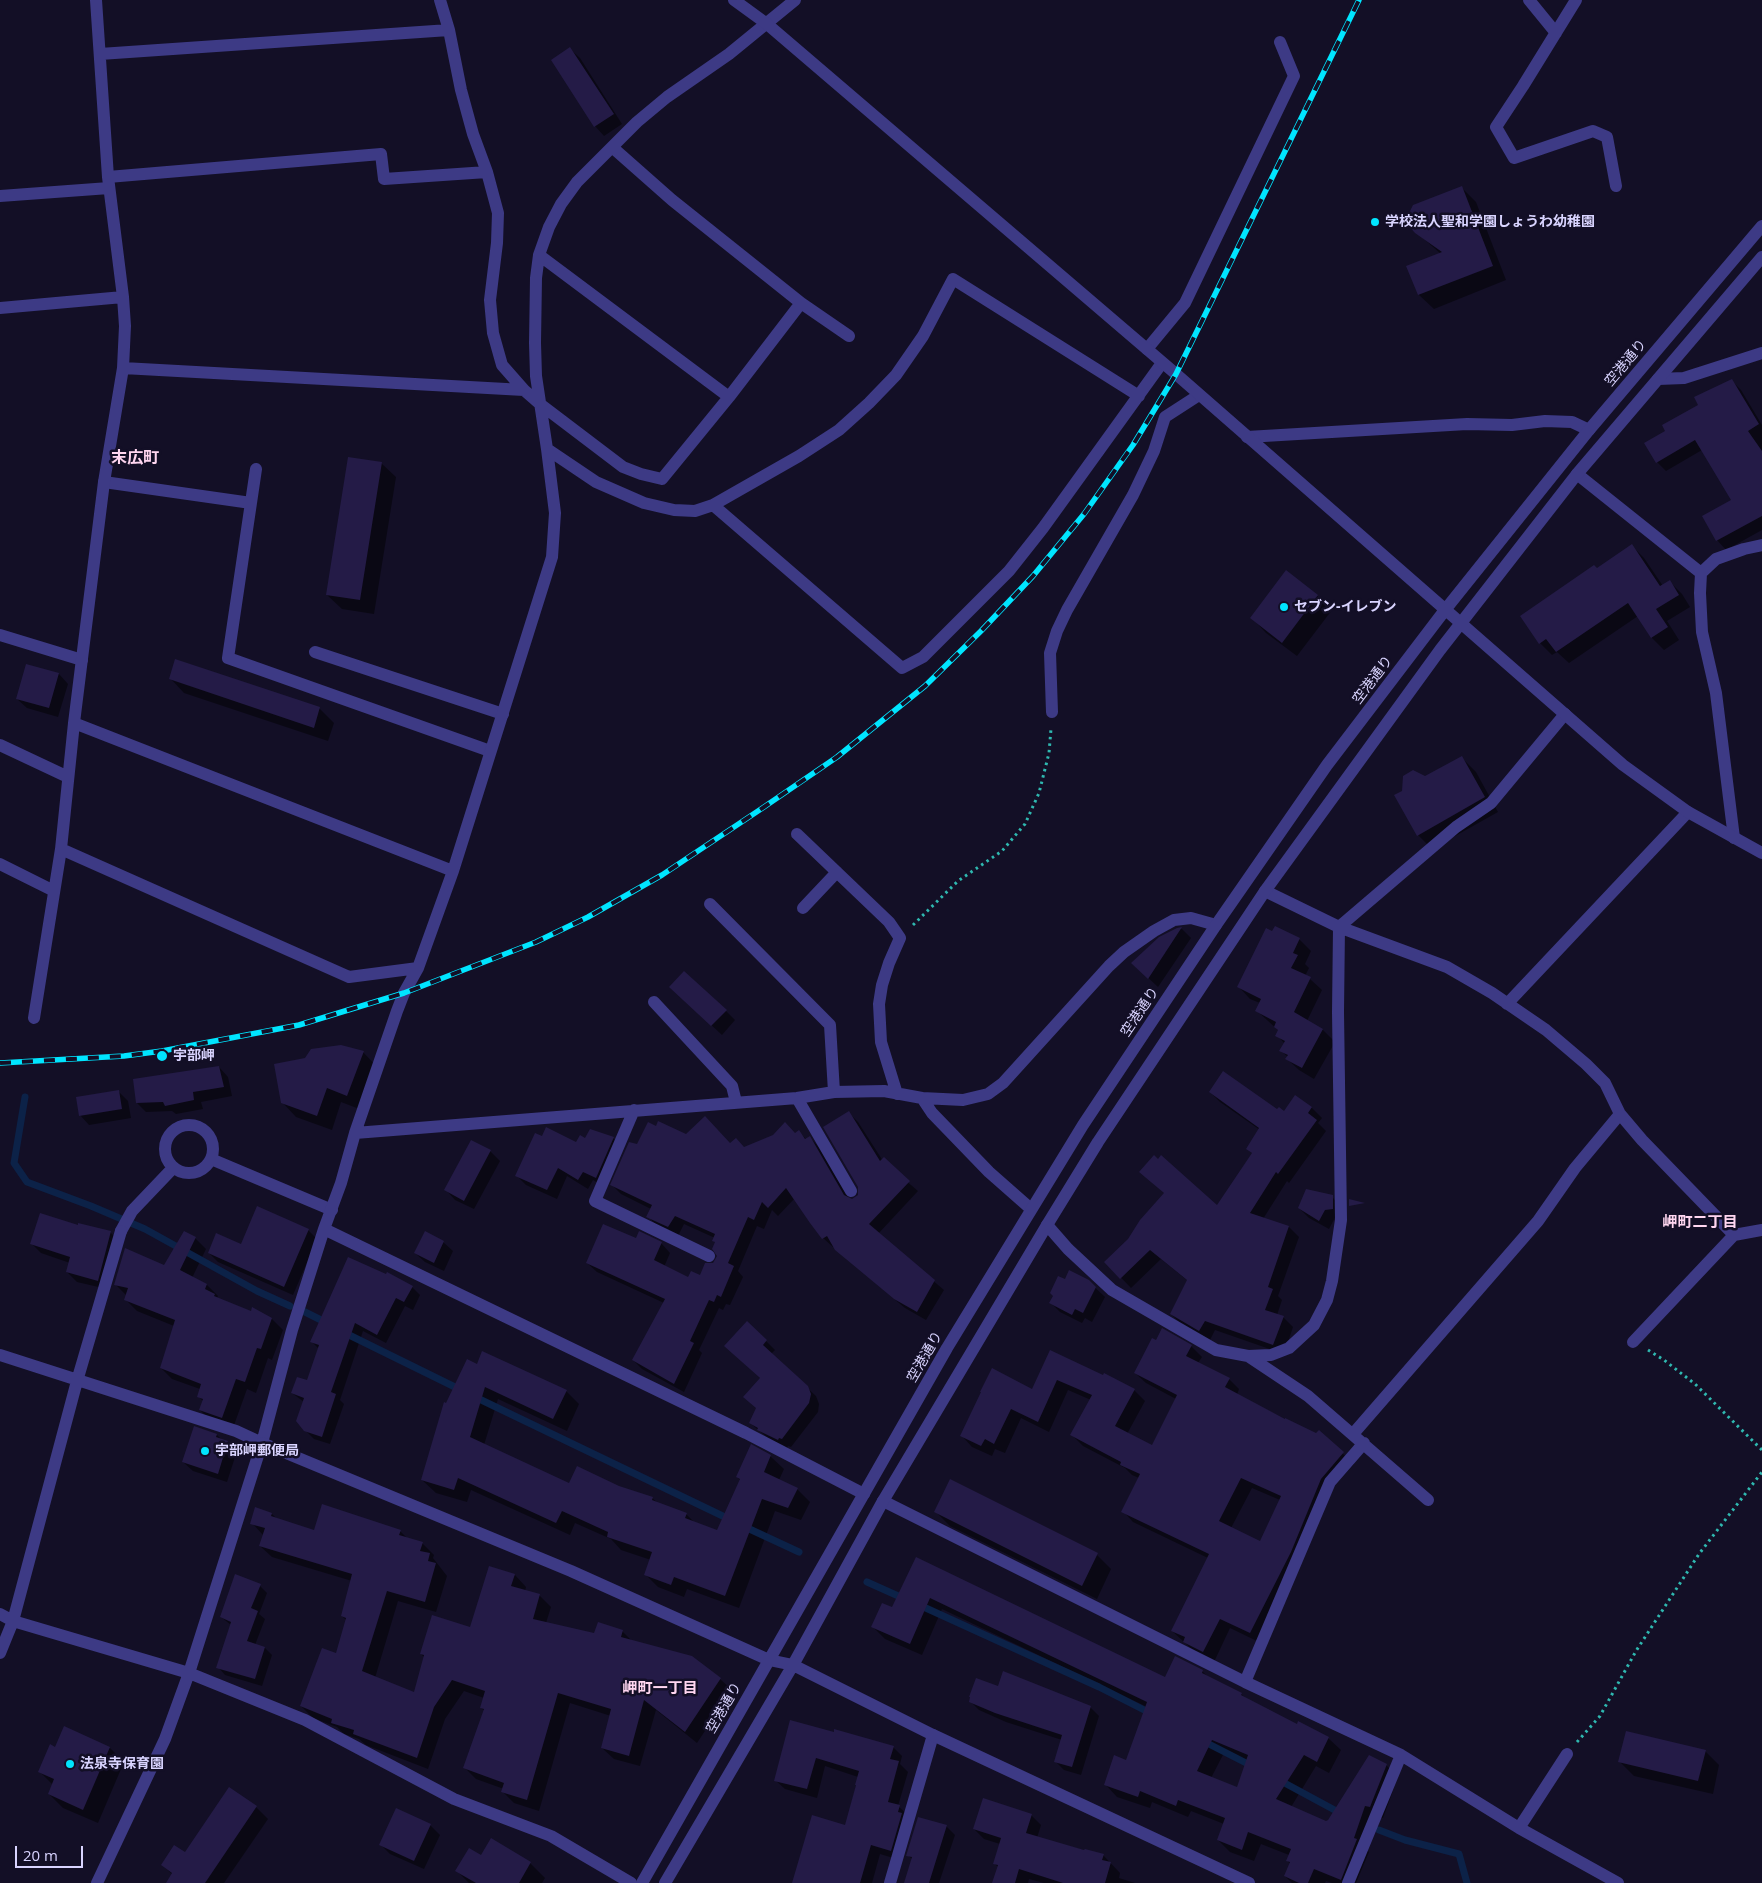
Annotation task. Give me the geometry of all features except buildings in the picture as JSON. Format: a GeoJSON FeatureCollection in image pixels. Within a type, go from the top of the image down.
{"type":"FeatureCollection","features":[{"type":"Feature","properties":{"kind":"street"},"geometry":{"type":"LineString","coordinates":[[34,1018],[61,849],[74,723],[104,482],[123,368],[125,326],[108,183],[96,0]]}},
{"type":"Feature","properties":{"kind":"street"},"geometry":{"type":"LineString","coordinates":[[440,0],[450,30],[461,90],[472,134],[498,213],[497,243],[490,300],[493,334],[502,365],[524,390],[540,404],[623,467],[641,474],[662,478],[729,397],[801,303]]}},
{"type":"Feature","properties":{"kind":"street"},"geometry":{"type":"LineString","coordinates":[[734,0],[767,24],[1147,349],[1623,765],[1688,812],[1762,853]]}},
{"type":"Feature","properties":{"kind":"street"},"geometry":{"type":"LineString","coordinates":[[97,1883],[165,1739],[189,1672],[262,1443],[292,1330],[324,1229],[341,1183],[355,1133],[396,1011],[418,968],[453,870],[552,557],[554,514],[536,376],[535,342],[536,278],[539,256],[549,227],[561,204],[577,182],[637,122],[729,54],[795,0]]}},
{"type":"Feature","properties":{"kind":"street"},"geometry":{"type":"LineString","coordinates":[[1529,0],[1556,33]]}},
{"type":"Feature","properties":{"kind":"street"},"geometry":{"type":"LineString","coordinates":[[1576,0],[1496,128],[1514,158],[1593,131],[1607,136],[1616,186]]}},
{"type":"Feature","properties":{"kind":"street"},"geometry":{"type":"LineString","coordinates":[[100,54],[450,30]]}},
{"type":"Feature","properties":{"kind":"street"},"geometry":{"type":"LineString","coordinates":[[1147,349],[1185,303],[1294,76],[1280,42]]}},
{"type":"Feature","properties":{"kind":"street"},"geometry":{"type":"LineString","coordinates":[[612,147],[672,200],[801,303],[849,336]]}},
{"type":"Feature","properties":{"kind":"street"},"geometry":{"type":"LineString","coordinates":[[0,196],[381,154],[384,179],[486,172]]}},
{"type":"Feature","properties":{"kind":"street","name":"空港通り"},"geometry":{"type":"LineString","coordinates":[[642,1883],[947,1348],[1083,1125],[1216,925],[1327,766],[1445,610],[1589,430],[1762,226]]}},
{"type":"Feature","properties":{"kind":"street"},"geometry":{"type":"LineString","coordinates":[[539,256],[729,397]]}},
{"type":"Feature","properties":{"kind":"street"},"geometry":{"type":"LineString","coordinates":[[665,1883],[793,1665],[883,1501],[1047,1225],[1103,1135],[1265,890],[1461,624],[1577,474],[1762,257]]}},
{"type":"Feature","properties":{"kind":"street"},"geometry":{"type":"LineString","coordinates":[[547,449],[596,482],[644,503],[694,511],[713,505],[799,456],[839,430],[869,403],[896,375],[923,336],[953,279],[1138,396]]}},
{"type":"Feature","properties":{"kind":"street"},"geometry":{"type":"LineString","coordinates":[[0,308],[122,297]]}},
{"type":"Feature","properties":{"kind":"street"},"geometry":{"type":"LineString","coordinates":[[1658,379],[1684,378],[1762,353]]}},
{"type":"Feature","properties":{"kind":"street"},"geometry":{"type":"LineString","coordinates":[[713,505],[902,668],[923,657],[1009,571],[1043,528],[1162,363]]}},
{"type":"Feature","properties":{"kind":"street"},"geometry":{"type":"LineString","coordinates":[[123,368],[524,390]]}},
{"type":"Feature","properties":{"kind":"street"},"geometry":{"type":"LineString","coordinates":[[1052,712],[1050,653],[1057,631],[1067,610],[1133,495],[1154,451],[1165,418],[1199,396]]}},
{"type":"Feature","properties":{"kind":"street"},"geometry":{"type":"LineString","coordinates":[[1247,436],[1467,424],[1512,425],[1545,421],[1572,422],[1589,430]]}},
{"type":"Feature","properties":{"kind":"street"},"geometry":{"type":"LineString","coordinates":[[256,469],[228,658],[490,751]]}},
{"type":"Feature","properties":{"kind":"street"},"geometry":{"type":"LineString","coordinates":[[1577,474],[1701,573]]}},
{"type":"Feature","properties":{"kind":"street"},"geometry":{"type":"LineString","coordinates":[[104,482],[251,503]]}},
{"type":"Feature","properties":{"kind":"street"},"geometry":{"type":"LineString","coordinates":[[1734,838],[1716,693],[1702,632],[1701,573],[1716,559],[1762,545]]}},
{"type":"Feature","properties":{"kind":"street"},"geometry":{"type":"LineString","coordinates":[[0,635],[82,660]]}},
{"type":"Feature","properties":{"kind":"street"},"geometry":{"type":"LineString","coordinates":[[315,652],[502,714]]}},
{"type":"Feature","properties":{"kind":"street"},"geometry":{"type":"LineString","coordinates":[[1047,1225],[1112,1290],[1216,1350],[1248,1356],[1271,1355],[1289,1348],[1314,1325],[1327,1300],[1332,1281],[1341,1220],[1338,1012],[1339,927],[1456,827],[1491,803],[1565,714]]}},
{"type":"Feature","properties":{"kind":"street"},"geometry":{"type":"LineString","coordinates":[[74,723],[453,870]]}},
{"type":"Feature","properties":{"kind":"street"},"geometry":{"type":"LineString","coordinates":[[0,745],[68,777]]}},
{"type":"Feature","properties":{"kind":"street"},"geometry":{"type":"LineString","coordinates":[[1507,1004],[1688,812]]}},
{"type":"Feature","properties":{"kind":"street"},"geometry":{"type":"LineString","coordinates":[[797,834],[890,922],[900,938],[882,985],[879,1004],[881,1042],[897,1094]]}},
{"type":"Feature","properties":{"kind":"street"},"geometry":{"type":"LineString","coordinates":[[61,849],[349,977],[418,968]]}},
{"type":"Feature","properties":{"kind":"street"},"geometry":{"type":"LineString","coordinates":[[0,864],[54,891]]}},
{"type":"Feature","properties":{"kind":"street"},"geometry":{"type":"LineString","coordinates":[[803,908],[837,872]]}},
{"type":"Feature","properties":{"kind":"street"},"geometry":{"type":"LineString","coordinates":[[1265,890],[1339,927],[1447,967],[1546,1030],[1605,1083],[1620,1114],[1642,1140],[1734,1235]]}},
{"type":"Feature","properties":{"kind":"street"},"geometry":{"type":"LineString","coordinates":[[710,904],[830,1024],[834,1092]]}},
{"type":"Feature","properties":{"kind":"street"},"geometry":{"type":"LineString","coordinates":[[355,1133],[797,1098],[834,1092],[884,1091],[922,1098],[963,1100],[988,1094],[1003,1083],[1021,1065],[1109,966],[1124,952],[1154,931],[1174,920],[1191,918],[1216,925]]}},
{"type":"Feature","properties":{"kind":"street"},"geometry":{"type":"LineString","coordinates":[[654,1002],[732,1086],[736,1102]]}},
{"type":"Feature","properties":{"kind":"street"},"geometry":{"type":"LineString","coordinates":[[797,1098],[851,1191]]}},
{"type":"Feature","properties":{"kind":"street"},"geometry":{"type":"LineString","coordinates":[[922,1098],[932,1113],[989,1172],[1031,1209]]}},
{"type":"Feature","properties":{"kind":"street"},"geometry":{"type":"LineString","coordinates":[[634,1110],[596,1201],[709,1256]]}},
{"type":"Feature","properties":{"kind":"street"},"geometry":{"type":"LineString","coordinates":[[1353,1434],[1538,1221],[1575,1168],[1620,1114]]}},
{"type":"Feature","properties":{"kind":"street"},"geometry":{"type":"LineString","coordinates":[[186,1125],[201,1128],[207,1133],[213,1147],[211,1159],[204,1168],[196,1172],[181,1172],[173,1168],[165,1154],[165,1145],[172,1132],[186,1125]]}},
{"type":"Feature","properties":{"kind":"street"},"geometry":{"type":"LineString","coordinates":[[211,1159],[332,1210]]}},
{"type":"Feature","properties":{"kind":"street"},"geometry":{"type":"LineString","coordinates":[[0,1653],[12,1621],[77,1381],[122,1231],[132,1212],[173,1168]]}},
{"type":"Feature","properties":{"kind":"street"},"geometry":{"type":"LineString","coordinates":[[324,1229],[746,1433],[864,1494]]}},
{"type":"Feature","properties":{"kind":"street"},"geometry":{"type":"LineString","coordinates":[[1633,1342],[1734,1235],[1762,1230]]}},
{"type":"Feature","properties":{"kind":"street"},"geometry":{"type":"LineString","coordinates":[[0,1355],[236,1431],[570,1571],[769,1660],[793,1665],[933,1735],[1249,1883]]}},
{"type":"Feature","properties":{"kind":"street"},"geometry":{"type":"LineString","coordinates":[[1248,1356],[1308,1396],[1428,1500]]}},
{"type":"Feature","properties":{"kind":"street"},"geometry":{"type":"LineString","coordinates":[[1245,1682],[1330,1482],[1364,1443]]}},
{"type":"Feature","properties":{"kind":"street"},"geometry":{"type":"LineString","coordinates":[[883,1501],[1245,1682],[1400,1755],[1519,1828],[1618,1883]]}},
{"type":"Feature","properties":{"kind":"street"},"geometry":{"type":"LineString","coordinates":[[0,1614],[12,1621],[189,1672],[306,1720],[454,1799],[551,1836],[631,1883]]}},
{"type":"Feature","properties":{"kind":"street"},"geometry":{"type":"LineString","coordinates":[[890,1883],[933,1735]]}},
{"type":"Feature","properties":{"kind":"street"},"geometry":{"type":"LineString","coordinates":[[1519,1828],[1567,1754]]}},
{"type":"Feature","properties":{"kind":"street"},"geometry":{"type":"LineString","coordinates":[[1348,1883],[1400,1755]]}},
{"type":"Feature","properties":{"kind":"path"},"geometry":{"type":"LineString","coordinates":[[900,938],[958,881],[1002,851],[1025,824],[1039,793],[1049,753],[1052,712]]}},
{"type":"Feature","properties":{"kind":"path"},"geometry":{"type":"LineString","coordinates":[[1633,1342],[1664,1360],[1695,1384],[1762,1450]]}},
{"type":"Feature","properties":{"kind":"path"},"geometry":{"type":"LineString","coordinates":[[1567,1754],[1600,1716],[1636,1651],[1699,1554],[1762,1472]]}},
{"type":"Feature","properties":{"kind":"waterway"},"geometry":{"type":"LineString","coordinates":[[25,1097],[14,1163],[27,1182],[145,1229],[257,1291],[290,1306]]}},
{"type":"Feature","properties":{"kind":"waterway"},"geometry":{"type":"LineString","coordinates":[[303,1311],[327,1323]]}},
{"type":"Feature","properties":{"kind":"waterway"},"geometry":{"type":"LineString","coordinates":[[343,1332],[461,1390]]}},
{"type":"Feature","properties":{"kind":"waterway"},"geometry":{"type":"LineString","coordinates":[[473,1396],[731,1520]]}},
{"type":"Feature","properties":{"kind":"waterway"},"geometry":{"type":"LineString","coordinates":[[743,1526],[799,1552]]}},
{"type":"Feature","properties":{"kind":"waterway"},"geometry":{"type":"LineString","coordinates":[[867,1582],[905,1599]]}},
{"type":"Feature","properties":{"kind":"waterway"},"geometry":{"type":"LineString","coordinates":[[917,1604],[1099,1687],[1152,1714]]}},
{"type":"Feature","properties":{"kind":"waterway"},"geometry":{"type":"LineString","coordinates":[[1201,1740],[1252,1766]]}},
{"type":"Feature","properties":{"kind":"waterway"},"geometry":{"type":"LineString","coordinates":[[1279,1780],[1342,1814]]}},
{"type":"Feature","properties":{"kind":"waterway"},"geometry":{"type":"LineString","coordinates":[[1379,1830],[1405,1840],[1459,1854],[1467,1883]]}},
{"type":"Feature","properties":{"kind":"railway"},"geometry":{"type":"LineString","coordinates":[[0,1063],[124,1056],[162,1051],[299,1025],[404,993],[536,942],[588,917],[662,875],[837,757],[925,686],[981,631],[1033,576],[1084,514],[1133,445],[1176,374],[1359,0]]}},
{"type":"Feature","properties":{"kind":"place","name":"学校法人聖和学園しょうわ幼稚園"},"geometry":{"type":"Point","coordinates":[1375,222]}},
{"type":"Feature","properties":{"kind":"place","name":"セブン-イレブン"},"geometry":{"type":"Point","coordinates":[1284,607]}},
{"type":"Feature","properties":{"kind":"place","name":"宇部岬"},"geometry":{"type":"Point","coordinates":[162,1056]}},
{"type":"Feature","properties":{"kind":"place","name":"宇部岬郵便局"},"geometry":{"type":"Point","coordinates":[205,1451]}},
{"type":"Feature","properties":{"kind":"place","name":"法泉寺保育園"},"geometry":{"type":"Point","coordinates":[70,1764]}},
{"type":"Feature","properties":{"kind":"district","name":"末広町"},"geometry":{"type":"Point","coordinates":[135,458]}},
{"type":"Feature","properties":{"kind":"district","name":"岬町二丁目"},"geometry":{"type":"Point","coordinates":[1700,1223]}},
{"type":"Feature","properties":{"kind":"district","name":"岬町一丁目"},"geometry":{"type":"Point","coordinates":[660,1689]}}]}
